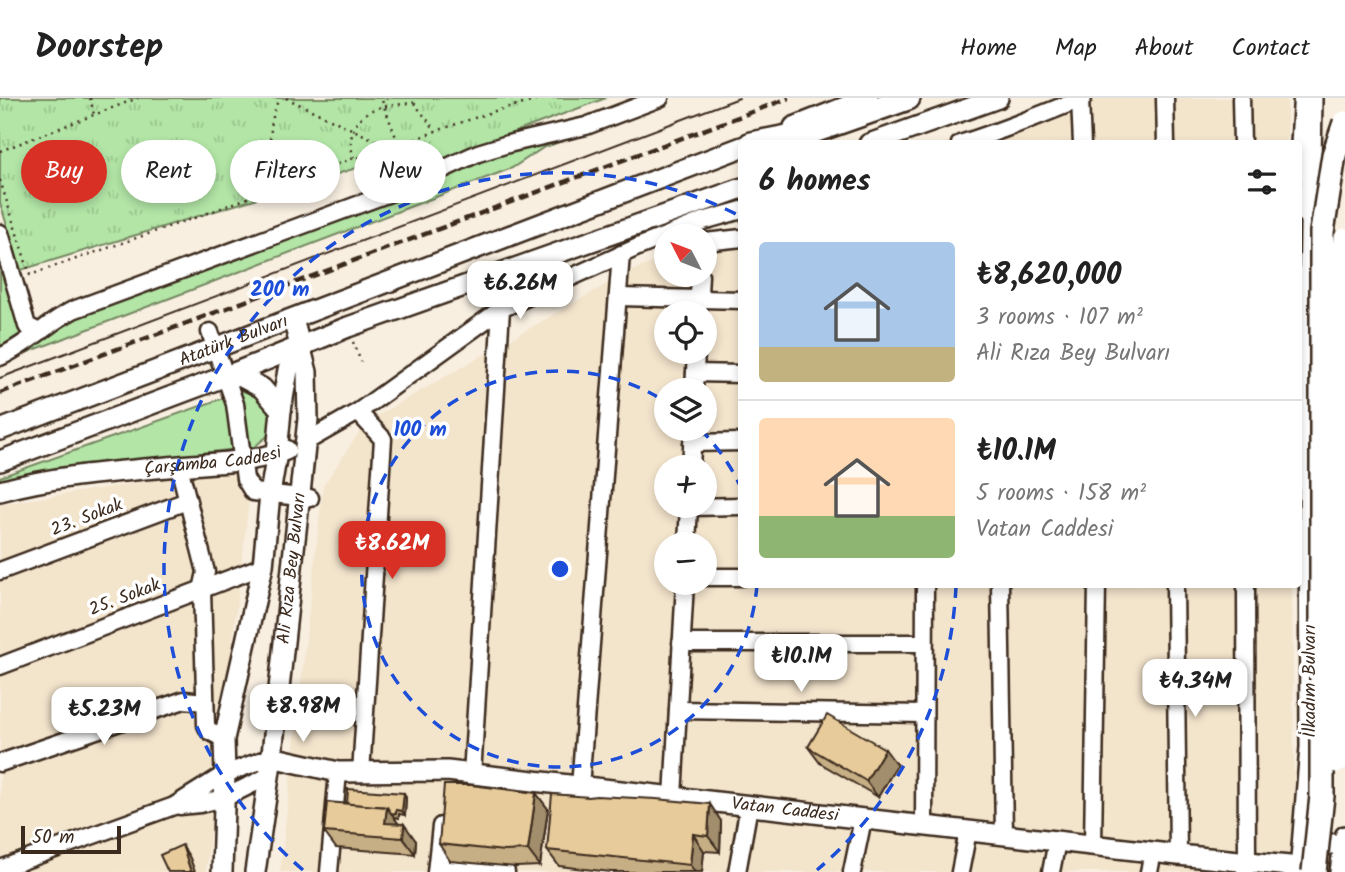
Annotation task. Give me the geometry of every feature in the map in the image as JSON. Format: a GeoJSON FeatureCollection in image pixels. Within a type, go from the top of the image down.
{"type":"FeatureCollection","features":[{"type":"Feature","properties":{"kind":"highway"},"geometry":{"type":"LineString","coordinates":[[774,140],[808,134],[908,98]]}},
{"type":"Feature","properties":{"kind":"highway","name":"İlkadım Bulvarı"},"geometry":{"type":"LineString","coordinates":[[1304,870],[1322,796],[1322,232],[1334,155],[1345,123]]}},
{"type":"Feature","properties":{"kind":"highway","name":"İlkadım Bulvarı"},"geometry":{"type":"LineString","coordinates":[[1328,872],[1337,789],[1345,240]]}},
{"type":"Feature","properties":{"kind":"main road"},"geometry":{"type":"LineString","coordinates":[[761,140],[868,98]]}},
{"type":"Feature","properties":{"kind":"main road"},"geometry":{"type":"LineString","coordinates":[[880,140],[998,98]]}},
{"type":"Feature","properties":{"kind":"main road"},"geometry":{"type":"LineString","coordinates":[[1311,153],[1312,98]]}},
{"type":"Feature","properties":{"kind":"main road"},"geometry":{"type":"LineString","coordinates":[[1311,153],[1326,98]]}},
{"type":"Feature","properties":{"kind":"main road","name":"Atatürk Bulvarı"},"geometry":{"type":"LineString","coordinates":[[0,430],[213,340],[293,319],[738,149]]}},
{"type":"Feature","properties":{"kind":"main road","name":"İlkadım Bulvarı"},"geometry":{"type":"LineString","coordinates":[[1304,870],[1302,844],[1310,747],[1304,469],[1307,429],[1311,153]]}},
{"type":"Feature","properties":{"kind":"main road","name":"Atatürk Bulvarı"},"geometry":{"type":"LineString","coordinates":[[0,461],[361,323],[738,189]]}},
{"type":"Feature","properties":{"kind":"main road","name":"Ali Rıza Bey Bulvarı"},"geometry":{"type":"LineString","coordinates":[[256,872],[304,497],[309,396],[307,372],[293,319]]}},
{"type":"Feature","properties":{"kind":"main road","name":"Ali Rıza Bey Bulvarı"},"geometry":{"type":"LineString","coordinates":[[222,872],[224,739],[263,566],[270,494],[288,370],[300,346]]}},
{"type":"Feature","properties":{"kind":"main road"},"geometry":{"type":"LineString","coordinates":[[230,375],[262,387],[281,410]]}},
{"type":"Feature","properties":{"kind":"main road","name":"Çarşamba Caddesi"},"geometry":{"type":"LineString","coordinates":[[0,491],[49,479],[243,460],[277,453],[306,441]]}},
{"type":"Feature","properties":{"kind":"main road","name":"Vatan Caddesi"},"geometry":{"type":"LineString","coordinates":[[270,767],[446,778],[472,775],[1153,852],[1246,867],[1304,870]]}},
{"type":"Feature","properties":{"kind":"main road"},"geometry":{"type":"LineString","coordinates":[[1340,872],[1345,836]]}},
{"type":"Feature","properties":{"kind":"main road"},"geometry":{"type":"LineString","coordinates":[[1302,844],[1345,844]]}},
{"type":"Feature","properties":{"kind":"street"},"geometry":{"type":"LineString","coordinates":[[0,357],[21,346],[50,323],[73,310],[398,190],[478,153],[586,126],[660,98]]}},
{"type":"Feature","properties":{"kind":"street"},"geometry":{"type":"LineString","coordinates":[[984,140],[1002,137],[1040,114],[1081,98],[1082,140]]}},
{"type":"Feature","properties":{"kind":"street"},"geometry":{"type":"LineString","coordinates":[[1165,98],[1166,140]]}},
{"type":"Feature","properties":{"kind":"street"},"geometry":{"type":"LineString","coordinates":[[1241,98],[1242,140]]}},
{"type":"Feature","properties":{"kind":"street"},"geometry":{"type":"LineString","coordinates":[[1300,140],[1302,98]]}},
{"type":"Feature","properties":{"kind":"street"},"geometry":{"type":"LineString","coordinates":[[1302,210],[1309,220]]}},
{"type":"Feature","properties":{"kind":"street","name":"Çarşamba Caddesi"},"geometry":{"type":"LineString","coordinates":[[712,224],[738,212]]}},
{"type":"Feature","properties":{"kind":"street"},"geometry":{"type":"LineString","coordinates":[[0,233],[27,326],[39,332]]}},
{"type":"Feature","properties":{"kind":"street"},"geometry":{"type":"LineString","coordinates":[[718,241],[738,238]]}},
{"type":"Feature","properties":{"kind":"street","name":"Çarşamba Caddesi"},"geometry":{"type":"LineString","coordinates":[[306,441],[358,412],[501,309],[621,254],[654,244]]}},
{"type":"Feature","properties":{"kind":"street"},"geometry":{"type":"LineString","coordinates":[[580,787],[621,254]]}},
{"type":"Feature","properties":{"kind":"street"},"geometry":{"type":"LineString","coordinates":[[618,297],[654,301]]}},
{"type":"Feature","properties":{"kind":"street"},"geometry":{"type":"LineString","coordinates":[[717,304],[738,301]]}},
{"type":"Feature","properties":{"kind":"street"},"geometry":{"type":"LineString","coordinates":[[472,775],[501,309]]}},
{"type":"Feature","properties":{"kind":"street"},"geometry":{"type":"LineString","coordinates":[[213,340],[230,375],[246,480],[253,492],[304,497]]}},
{"type":"Feature","properties":{"kind":"street"},"geometry":{"type":"LineString","coordinates":[[695,364],[695,378]]}},
{"type":"Feature","properties":{"kind":"street"},"geometry":{"type":"LineString","coordinates":[[695,373],[738,374]]}},
{"type":"Feature","properties":{"kind":"street"},"geometry":{"type":"LineString","coordinates":[[358,412],[383,439],[361,773]]}},
{"type":"Feature","properties":{"kind":"street"},"geometry":{"type":"LineString","coordinates":[[717,439],[738,442]]}},
{"type":"Feature","properties":{"kind":"street"},"geometry":{"type":"LineString","coordinates":[[179,466],[206,572],[202,590],[205,725],[209,731],[224,739]]}},
{"type":"Feature","properties":{"kind":"street","name":"23. Sokak"},"geometry":{"type":"LineString","coordinates":[[0,571],[187,501]]}},
{"type":"Feature","properties":{"kind":"street"},"geometry":{"type":"LineString","coordinates":[[717,506],[738,506]]}},
{"type":"Feature","properties":{"kind":"street","name":"25. Sokak"},"geometry":{"type":"LineString","coordinates":[[0,666],[263,566]]}},
{"type":"Feature","properties":{"kind":"street"},"geometry":{"type":"LineString","coordinates":[[717,577],[738,577]]}},
{"type":"Feature","properties":{"kind":"street"},"geometry":{"type":"LineString","coordinates":[[923,826],[925,588]]}},
{"type":"Feature","properties":{"kind":"street"},"geometry":{"type":"LineString","coordinates":[[1000,588],[1004,835]]}},
{"type":"Feature","properties":{"kind":"street"},"geometry":{"type":"LineString","coordinates":[[1093,845],[1097,588]]}},
{"type":"Feature","properties":{"kind":"street"},"geometry":{"type":"LineString","coordinates":[[1175,588],[1178,855]]}},
{"type":"Feature","properties":{"kind":"street"},"geometry":{"type":"LineString","coordinates":[[1246,588],[1246,867]]}},
{"type":"Feature","properties":{"kind":"street"},"geometry":{"type":"LineString","coordinates":[[673,797],[684,595]]}},
{"type":"Feature","properties":{"kind":"street"},"geometry":{"type":"LineString","coordinates":[[681,643],[924,643]]}},
{"type":"Feature","properties":{"kind":"street"},"geometry":{"type":"LineString","coordinates":[[0,764],[184,700],[205,702]]}},
{"type":"Feature","properties":{"kind":"street"},"geometry":{"type":"LineString","coordinates":[[678,710],[924,714]]}},
{"type":"Feature","properties":{"kind":"street"},"geometry":{"type":"LineString","coordinates":[[0,869],[174,806],[225,774],[270,767]]}},
{"type":"Feature","properties":{"kind":"street"},"geometry":{"type":"LineString","coordinates":[[174,806],[200,804],[224,797],[270,767]]}},
{"type":"Feature","properties":{"kind":"street"},"geometry":{"type":"LineString","coordinates":[[329,872],[332,771]]}},
{"type":"Feature","properties":{"kind":"street"},"geometry":{"type":"LineString","coordinates":[[737,872],[749,806]]}},
{"type":"Feature","properties":{"kind":"street"},"geometry":{"type":"LineString","coordinates":[[442,812],[437,869],[506,872]]}},
{"type":"Feature","properties":{"kind":"street"},"geometry":{"type":"LineString","coordinates":[[852,872],[863,819]]}},
{"type":"Feature","properties":{"kind":"street"},"geometry":{"type":"LineString","coordinates":[[960,872],[968,831]]}},
{"type":"Feature","properties":{"kind":"street"},"geometry":{"type":"LineString","coordinates":[[1051,872],[1057,841]]}},
{"type":"Feature","properties":{"kind":"street"},"geometry":{"type":"LineString","coordinates":[[1149,872],[1153,852]]}},
{"type":"Feature","properties":{"kind":"path"},"geometry":{"type":"LineString","coordinates":[[90,98],[94,115]]}},
{"type":"Feature","properties":{"kind":"path"},"geometry":{"type":"LineString","coordinates":[[0,150],[138,98]]}},
{"type":"Feature","properties":{"kind":"path"},"geometry":{"type":"LineString","coordinates":[[270,140],[272,119],[279,98]]}},
{"type":"Feature","properties":{"kind":"path"},"geometry":{"type":"LineString","coordinates":[[286,98],[374,140]]}},
{"type":"Feature","properties":{"kind":"path"},"geometry":{"type":"LineString","coordinates":[[381,98],[397,140]]}},
{"type":"Feature","properties":{"kind":"path"},"geometry":{"type":"LineString","coordinates":[[340,163],[354,158],[350,144],[353,130],[369,111],[413,103],[417,98]]}},
{"type":"Feature","properties":{"kind":"path"},"geometry":{"type":"LineString","coordinates":[[512,98],[516,106]]}},
{"type":"Feature","properties":{"kind":"path"},"geometry":{"type":"LineString","coordinates":[[414,140],[547,98]]}},
{"type":"Feature","properties":{"kind":"path"},"geometry":{"type":"LineString","coordinates":[[413,103],[436,131]]}},
{"type":"Feature","properties":{"kind":"path"},"geometry":{"type":"LineString","coordinates":[[0,180],[30,275],[235,203]]}},
{"type":"Feature","properties":{"kind":"shaded area"},"geometry":{"type":"Polygon","coordinates":[[[1054,98],[1287,98],[1287,140],[953,140],[1054,98]]]}},
{"type":"Feature","properties":{"kind":"shaded area"},"geometry":{"type":"Polygon","coordinates":[[[738,228],[738,588],[1292,588],[1293,872],[280,872],[323,486],[366,422],[626,273],[654,262],[654,287],[718,287],[718,236],[738,228]]]}},
{"type":"Feature","properties":{"kind":"shaded area"},"geometry":{"type":"Polygon","coordinates":[[[253,465],[206,872],[0,872],[0,504],[253,465]]]}},
{"type":"Feature","properties":{"kind":"green space"},"geometry":{"type":"Polygon","coordinates":[[[0,98],[606,98],[446,158],[446,140],[354,140],[354,169],[340,173],[340,140],[230,140],[230,203],[241,203],[21,270],[0,203],[0,98]]]}},
{"type":"Feature","properties":{"kind":"green space"},"geometry":{"type":"Polygon","coordinates":[[[573,137],[543,148],[512,168],[446,193],[446,172],[499,153],[573,137]]]}},
{"type":"Feature","properties":{"kind":"green space"},"geometry":{"type":"Polygon","coordinates":[[[368,203],[420,203],[15,357],[61,323],[368,203]]]}},
{"type":"Feature","properties":{"kind":"green space"},"geometry":{"type":"Polygon","coordinates":[[[0,256],[22,335],[14,342],[0,346],[0,256]]]}},
{"type":"Feature","properties":{"kind":"green space"},"geometry":{"type":"Polygon","coordinates":[[[243,391],[255,392],[271,410],[270,434],[254,447],[32,473],[0,485],[0,477],[243,391]]]}},
{"type":"Feature","properties":{"kind":"building"},"geometry":{"type":"Polygon","coordinates":[[[827,715],[885,749],[866,781],[808,747],[827,715]]]}},
{"type":"Feature","properties":{"kind":"building"},"geometry":{"type":"Polygon","coordinates":[[[444,785],[471,785],[536,793],[528,850],[504,851],[439,844],[444,785]]]}},
{"type":"Feature","properties":{"kind":"building"},"geometry":{"type":"Polygon","coordinates":[[[348,789],[404,793],[402,811],[396,810],[396,814],[391,813],[387,807],[347,804],[348,789]]]}},
{"type":"Feature","properties":{"kind":"building"},"geometry":{"type":"Polygon","coordinates":[[[552,794],[710,804],[708,836],[693,834],[690,865],[547,850],[552,794]]]}},
{"type":"Feature","properties":{"kind":"building"},"geometry":{"type":"Polygon","coordinates":[[[327,802],[387,807],[385,823],[404,824],[403,838],[324,832],[327,802]]]}},
{"type":"Feature","properties":{"kind":"building"},"geometry":{"type":"Polygon","coordinates":[[[182,845],[191,872],[168,872],[160,855],[182,845]]]}},
{"type":"Feature","properties":{"kind":"tram line"},"geometry":{"type":"LineString","coordinates":[[0,378],[739,98]]}},
{"type":"Feature","properties":{"kind":"railway"},"geometry":{"type":"LineString","coordinates":[[0,393],[789,98]]}}]}
